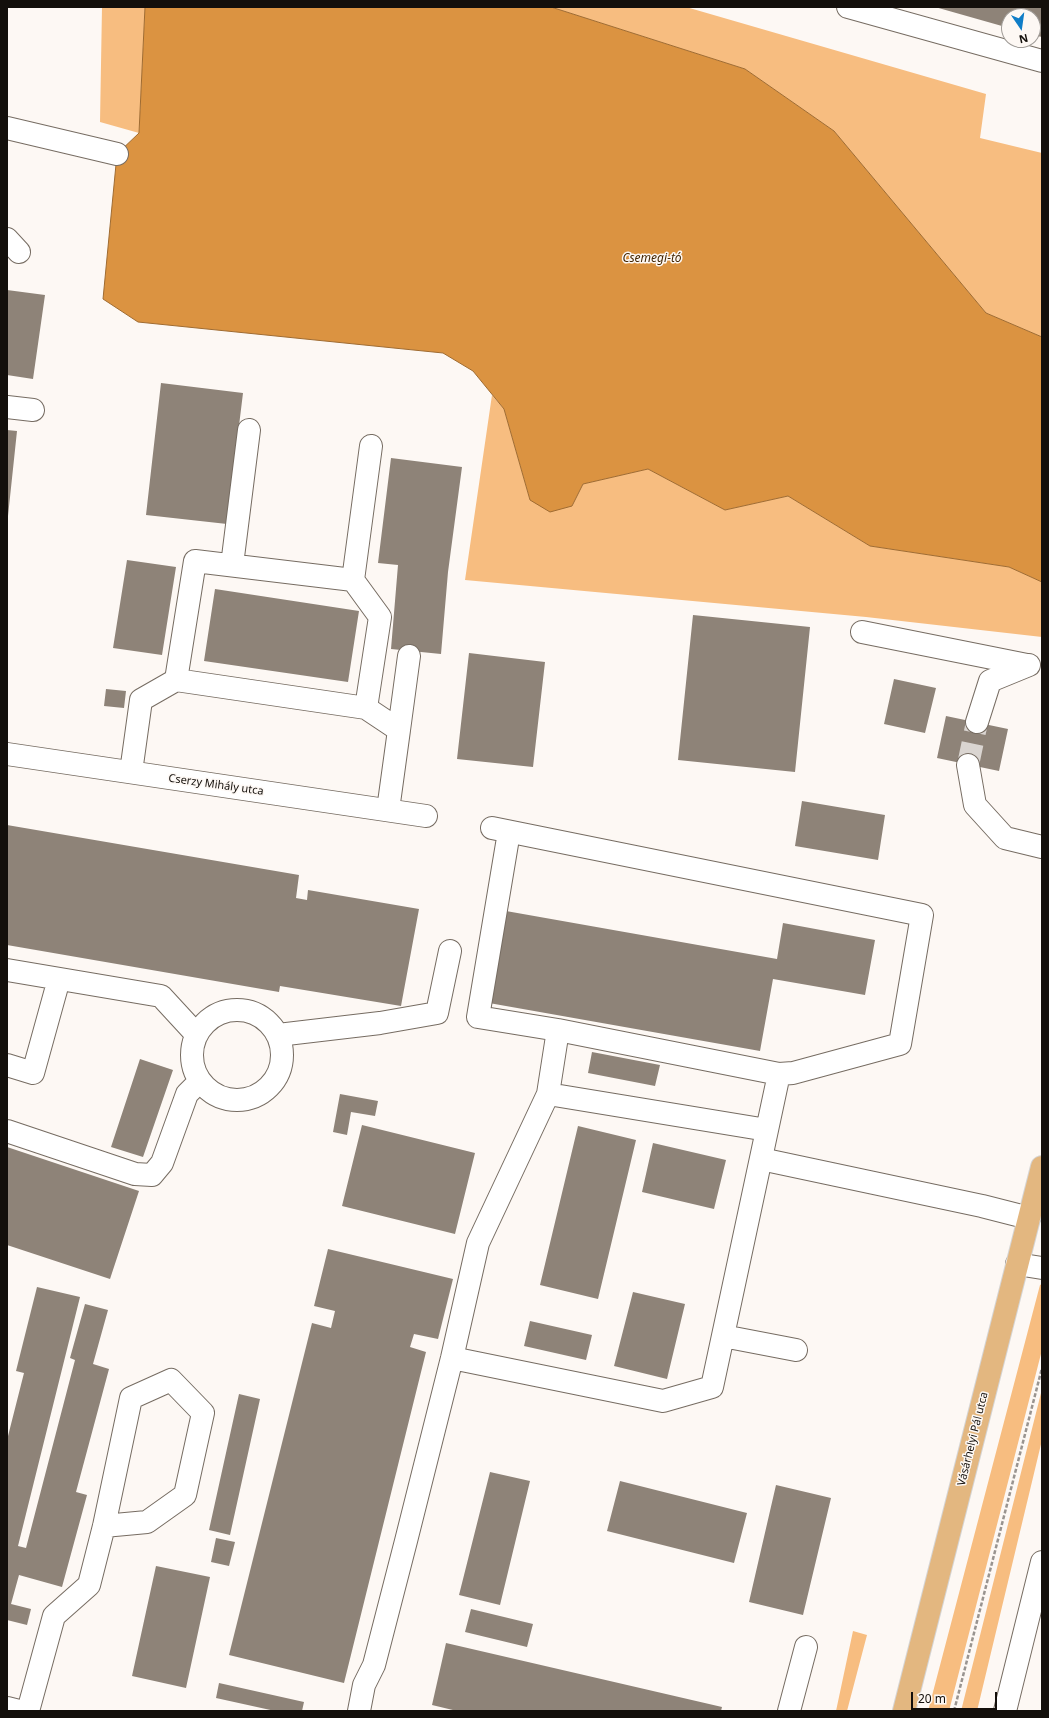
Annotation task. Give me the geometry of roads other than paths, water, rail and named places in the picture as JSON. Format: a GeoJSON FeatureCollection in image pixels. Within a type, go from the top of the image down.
{"type":"FeatureCollection","features":[{"type":"Feature","properties":{"kind":"main road","name":"Vásárhelyi Pál utca"},"geometry":{"type":"LineString","coordinates":[[904,1711],[1042,1167]]}},
{"type":"Feature","properties":{"kind":"street"},"geometry":{"type":"LineString","coordinates":[[848,7],[1042,60]]}},
{"type":"Feature","properties":{"kind":"street"},"geometry":{"type":"LineString","coordinates":[[7,128],[117,154]]}},
{"type":"Feature","properties":{"kind":"street"},"geometry":{"type":"LineString","coordinates":[[7,407],[34,410]]}},
{"type":"Feature","properties":{"kind":"street"},"geometry":{"type":"LineString","coordinates":[[232,565],[249,430]]}},
{"type":"Feature","properties":{"kind":"street"},"geometry":{"type":"LineString","coordinates":[[366,708],[380,617],[353,580],[371,446]]}},
{"type":"Feature","properties":{"kind":"street"},"geometry":{"type":"LineString","coordinates":[[176,680],[195,561],[353,580]]}},
{"type":"Feature","properties":{"kind":"street"},"geometry":{"type":"LineString","coordinates":[[862,632],[1035,665]]}},
{"type":"Feature","properties":{"kind":"street"},"geometry":{"type":"LineString","coordinates":[[388,810],[409,656]]}},
{"type":"Feature","properties":{"kind":"street"},"geometry":{"type":"LineString","coordinates":[[977,722],[990,681],[1035,665]]}},
{"type":"Feature","properties":{"kind":"street"},"geometry":{"type":"LineString","coordinates":[[131,772],[141,700],[176,680],[366,708],[399,730]]}},
{"type":"Feature","properties":{"kind":"street","name":"Cserzy Mihály utca"},"geometry":{"type":"LineString","coordinates":[[7,754],[426,816]]}},
{"type":"Feature","properties":{"kind":"street"},"geometry":{"type":"LineString","coordinates":[[968,764],[976,805],[1005,838],[1042,847]]}},
{"type":"Feature","properties":{"kind":"street"},"geometry":{"type":"LineString","coordinates":[[501,830],[922,915],[900,1044],[793,1073],[779,1074],[558,1030],[478,1017],[501,830]]}},
{"type":"Feature","properties":{"kind":"street"},"geometry":{"type":"LineString","coordinates":[[278,1035],[380,1023],[437,1013],[450,951]]}},
{"type":"Feature","properties":{"kind":"street"},"geometry":{"type":"LineString","coordinates":[[7,970],[161,996],[196,1034]]}},
{"type":"Feature","properties":{"kind":"street"},"geometry":{"type":"LineString","coordinates":[[7,1065],[34,1073],[59,979]]}},
{"type":"Feature","properties":{"kind":"street"},"geometry":{"type":"LineString","coordinates":[[238,1009],[254,1013],[268,1022],[278,1035],[282,1051],[281,1068],[273,1083],[260,1094],[245,1100],[228,1099],[212,1093],[200,1081],[193,1066],[192,1050],[196,1034],[207,1021],[221,1012],[238,1009]]}},
{"type":"Feature","properties":{"kind":"street"},"geometry":{"type":"LineString","coordinates":[[359,1711],[364,1685],[374,1665],[452,1358],[478,1243],[548,1094],[558,1030]]}},
{"type":"Feature","properties":{"kind":"street"},"geometry":{"type":"LineString","coordinates":[[452,1358],[663,1401],[712,1387],[779,1074]]}},
{"type":"Feature","properties":{"kind":"street"},"geometry":{"type":"LineString","coordinates":[[7,1130],[135,1174],[152,1175],[162,1163],[187,1094],[200,1081]]}},
{"type":"Feature","properties":{"kind":"street"},"geometry":{"type":"LineString","coordinates":[[548,1094],[767,1130]]}},
{"type":"Feature","properties":{"kind":"street"},"geometry":{"type":"LineString","coordinates":[[761,1159],[982,1206],[1029,1218]]}},
{"type":"Feature","properties":{"kind":"street"},"geometry":{"type":"LineString","coordinates":[[1018,1264],[1042,1268]]}},
{"type":"Feature","properties":{"kind":"street"},"geometry":{"type":"LineString","coordinates":[[723,1336],[796,1350]]}},
{"type":"Feature","properties":{"kind":"street"},"geometry":{"type":"LineString","coordinates":[[28,1711],[54,1616],[89,1585],[104,1526],[131,1398],[172,1380],[203,1413],[185,1495],[147,1522],[104,1526]]}},
{"type":"Feature","properties":{"kind":"street"},"geometry":{"type":"LineString","coordinates":[[1005,1711],[1042,1562]]}},
{"type":"Feature","properties":{"kind":"street"},"geometry":{"type":"LineString","coordinates":[[789,1711],[806,1648]]}},
{"type":"Feature","properties":{"kind":"street"},"geometry":{"type":"LineString","coordinates":[[7,1708],[19,1711]]}},
{"type":"Feature","properties":{"kind":"water","name":"Csemegi-tó"},"geometry":{"type":"Polygon","coordinates":[[[145,7],[551,7],[745,69],[834,131],[986,313],[1042,337],[1042,582],[1009,567],[870,546],[788,496],[725,510],[648,469],[583,484],[572,506],[550,512],[530,500],[504,409],[473,371],[443,353],[138,322],[103,299],[117,154],[139,133],[145,7]]]}},
{"type":"Feature","properties":{"kind":"tunnel"},"geometry":{"type":"LineString","coordinates":[[968,765],[977,722]]}}]}
